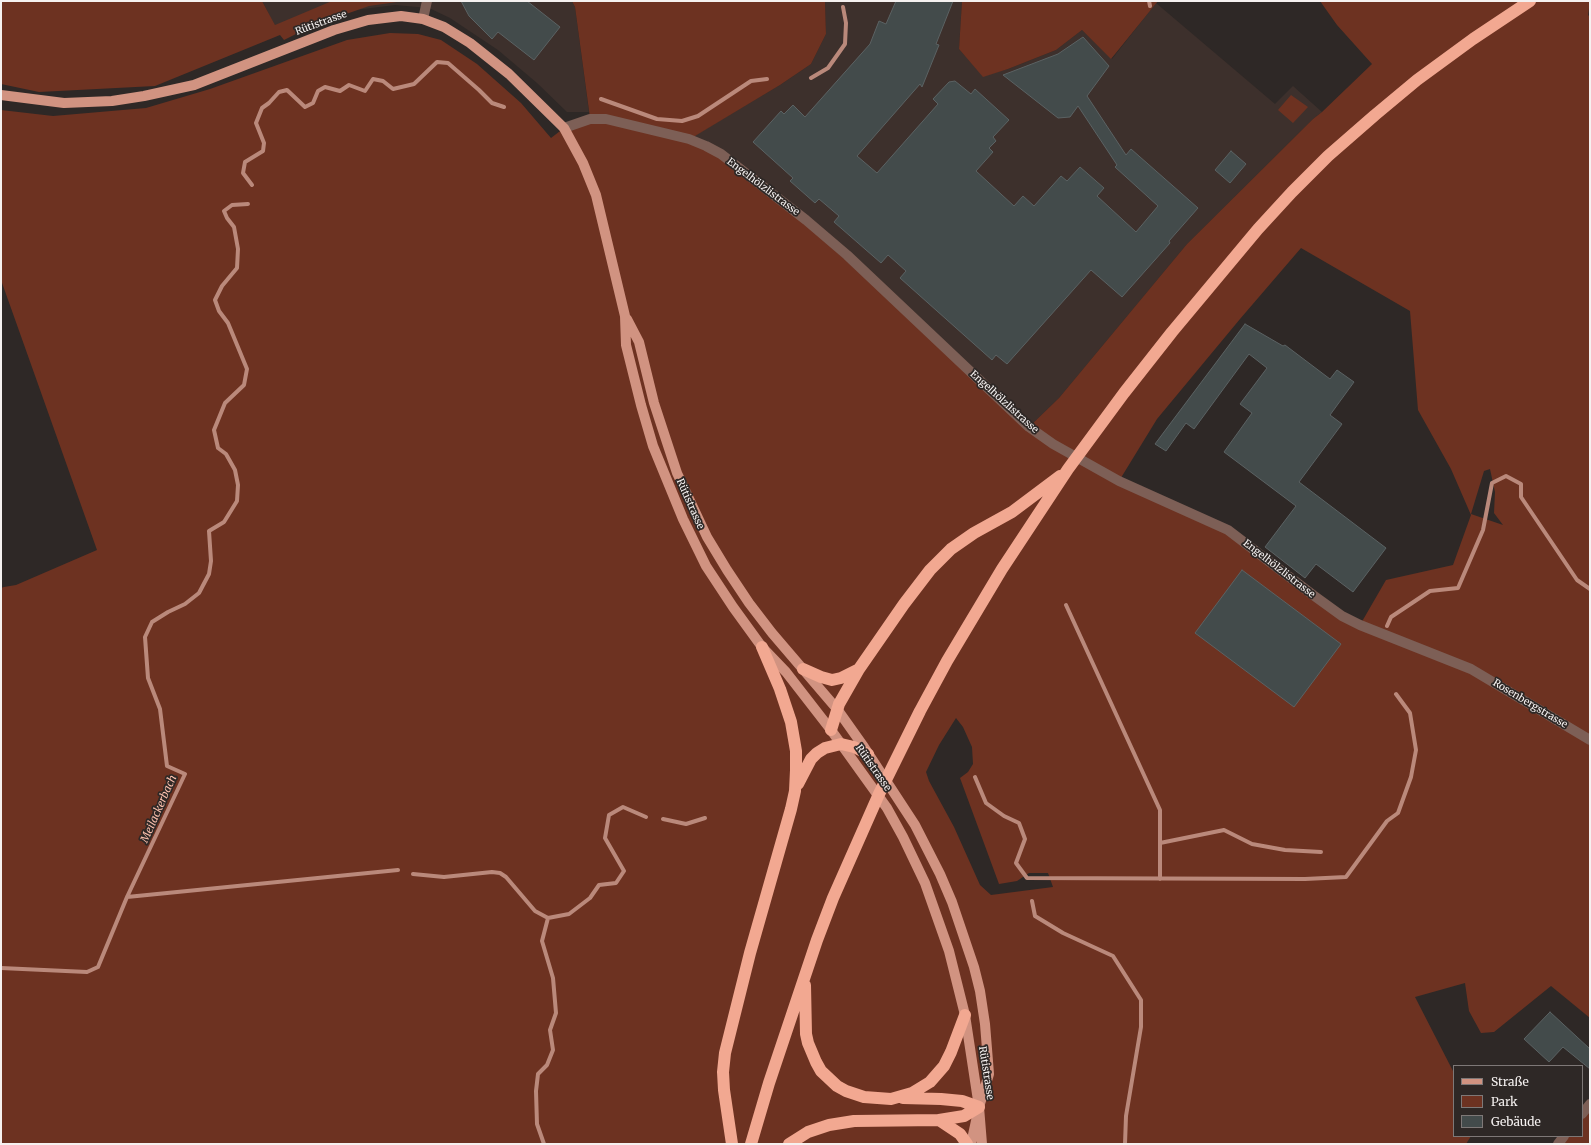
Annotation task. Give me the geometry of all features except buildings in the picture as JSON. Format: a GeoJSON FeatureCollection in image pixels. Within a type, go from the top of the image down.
{"type":"FeatureCollection","features":[{"type":"Feature","properties":{"kind":"highway"},"geometry":{"type":"LineString","coordinates":[[751,1144],[769,1083],[805,974],[833,898],[863,829],[920,711],[947,661],[1002,569],[1068,469],[1124,393],[1172,332],[1248,240],[1292,192],[1328,156],[1417,80],[1473,39],[1530,1]]}},
{"type":"Feature","properties":{"kind":"highway"},"geometry":{"type":"LineString","coordinates":[[831,730],[837,709],[859,669],[904,604],[939,560],[974,533],[1012,512],[1068,469]]}},
{"type":"Feature","properties":{"kind":"highway"},"geometry":{"type":"LineString","coordinates":[[762,647],[780,689],[794,734],[796,751],[795,791]]}},
{"type":"Feature","properties":{"kind":"highway"},"geometry":{"type":"LineString","coordinates":[[803,670],[824,678],[835,680],[859,669]]}},
{"type":"Feature","properties":{"kind":"highway"},"geometry":{"type":"LineString","coordinates":[[732,1144],[724,1090],[723,1072],[725,1053],[752,946],[795,791],[805,769],[817,753],[825,748],[841,744],[865,751]]}},
{"type":"Feature","properties":{"kind":"highway"},"geometry":{"type":"LineString","coordinates":[[805,974],[805,1024],[811,1053],[821,1071],[837,1086],[855,1094],[872,1098],[941,1098],[962,1101],[979,1107]]}},
{"type":"Feature","properties":{"kind":"highway"},"geometry":{"type":"LineString","coordinates":[[891,1099],[912,1093],[930,1082],[944,1066],[965,1015]]}},
{"type":"Feature","properties":{"kind":"highway"},"geometry":{"type":"LineString","coordinates":[[790,1144],[816,1129],[842,1122],[879,1120],[939,1120],[964,1116],[979,1107]]}},
{"type":"Feature","properties":{"kind":"highway"},"geometry":{"type":"LineString","coordinates":[[939,1120],[960,1134],[967,1144]]}},
{"type":"Feature","properties":{"kind":"main road","name":"Rütistrasse"},"geometry":{"type":"LineString","coordinates":[[1,95],[64,103],[112,101],[144,96],[194,85],[334,30],[362,22],[400,16],[424,19],[444,26],[470,43],[509,74],[564,128],[583,164],[596,194],[626,316],[639,342],[654,402],[677,473],[707,537],[727,570],[750,603],[803,670],[837,709],[915,825],[931,854],[952,902],[974,967],[980,991],[985,1024],[989,1074],[979,1107]]}},
{"type":"Feature","properties":{"kind":"main road","name":"Rütistrasse"},"geometry":{"type":"LineString","coordinates":[[626,316],[626,345],[653,446],[683,519],[706,566],[762,647],[786,672],[831,730],[887,808],[918,867],[934,906],[949,951],[965,1015],[979,1107]]}},
{"type":"Feature","properties":{"kind":"main road"},"geometry":{"type":"LineString","coordinates":[[971,1144],[979,1107]]}},
{"type":"Feature","properties":{"kind":"main road"},"geometry":{"type":"LineString","coordinates":[[979,1107],[982,1144]]}},
{"type":"Feature","properties":{"kind":"street"},"geometry":{"type":"LineString","coordinates":[[424,19],[427,1]]}},
{"type":"Feature","properties":{"kind":"street","name":"Engelhölzlistrasse"},"geometry":{"type":"LineString","coordinates":[[564,128],[590,119],[606,120],[689,139],[721,154],[806,220],[848,256],[1029,427],[1054,444],[1112,477],[1228,530],[1342,616],[1360,625],[1471,669]]}},
{"type":"Feature","properties":{"kind":"street","name":"Rosenbergstrasse"},"geometry":{"type":"LineString","coordinates":[[1471,669],[1590,740]]}},
{"type":"Feature","properties":{"kind":"street"},"geometry":{"type":"LineString","coordinates":[[1583,1113],[1590,1104]]}},
{"type":"Feature","properties":{"kind":"shaded area"},"geometry":{"type":"Polygon","coordinates":[[[262,1],[572,1],[575,7],[589,112],[567,112],[537,83],[498,50],[450,18],[429,8],[395,5],[355,10],[280,35],[262,1]]]}},
{"type":"Feature","properties":{"kind":"shaded area"},"geometry":{"type":"Polygon","coordinates":[[[825,1],[962,1],[959,49],[983,76],[1008,69],[1056,50],[1082,30],[1112,59],[1156,3],[1275,104],[1293,86],[1322,112],[1313,119],[1187,244],[1059,398],[1029,427],[689,139],[780,85],[811,64],[826,34],[825,1]]]}},
{"type":"Feature","properties":{"kind":"green space"},"geometry":{"type":"Polygon","coordinates":[[[1,1],[262,1],[275,25],[332,1],[404,1],[369,6],[312,26],[284,40],[280,35],[155,86],[39,92],[1,84],[1,1]]]}},
{"type":"Feature","properties":{"kind":"green space"},"geometry":{"type":"Polygon","coordinates":[[[572,1],[825,1],[826,34],[811,64],[780,85],[690,139],[771,192],[1029,427],[1059,398],[1187,244],[1313,119],[1372,64],[1337,25],[1320,1],[1590,1],[1588,16],[1590,14],[1590,1018],[1551,986],[1494,1032],[1481,1033],[1469,1011],[1465,983],[1415,997],[1453,1071],[1453,1137],[1470,1137],[1466,1144],[1,1144],[1,588],[16,585],[97,550],[1,280],[1,110],[53,116],[146,108],[210,89],[347,40],[390,33],[418,34],[441,40],[477,64],[521,103],[551,138],[564,128],[590,118],[575,7],[572,1]],[[1301,248],[1157,419],[1119,481],[1228,530],[1360,625],[1386,580],[1453,565],[1471,515],[1451,469],[1418,410],[1410,311],[1301,248]],[[1490,469],[1484,471],[1471,514],[1503,525],[1494,513],[1495,492],[1490,469]],[[956,718],[939,745],[926,772],[929,781],[954,827],[980,885],[991,895],[1053,887],[1048,873],[1029,873],[1017,881],[999,884],[960,778],[968,772],[973,764],[972,747],[963,727],[956,718]]]}},
{"type":"Feature","properties":{"kind":"green space"},"geometry":{"type":"Polygon","coordinates":[[[962,1],[1158,1],[1111,59],[1082,30],[1056,50],[983,77],[959,49],[962,1]]]}},
{"type":"Feature","properties":{"kind":"green space"},"geometry":{"type":"Polygon","coordinates":[[[1291,95],[1308,107],[1293,123],[1278,110],[1291,95]]]}},
{"type":"Feature","properties":{"kind":"green space"},"geometry":{"type":"Polygon","coordinates":[[[1590,1104],[1590,1144],[1558,1144],[1563,1137],[1583,1137],[1583,1113],[1590,1104]]]}},
{"type":"Feature","properties":{"kind":"waterway"},"geometry":{"type":"LineString","coordinates":[[1149,1],[1150,6]]}},
{"type":"Feature","properties":{"kind":"waterway"},"geometry":{"type":"LineString","coordinates":[[811,78],[828,68],[845,44],[846,23],[843,7]]}},
{"type":"Feature","properties":{"kind":"waterway"},"geometry":{"type":"LineString","coordinates":[[252,185],[243,173],[245,162],[263,151],[264,143],[256,123],[262,108],[279,92],[287,90],[305,107],[313,103],[318,91],[325,87],[340,91],[349,85],[365,91],[373,79],[383,81],[393,89],[414,84],[437,62],[448,63],[492,103],[504,107]]}},
{"type":"Feature","properties":{"kind":"waterway"},"geometry":{"type":"LineString","coordinates":[[601,99],[657,119],[682,121],[698,116],[751,81],[767,79]]}},
{"type":"Feature","properties":{"kind":"waterway","name":"Meilackerbach"},"geometry":{"type":"LineString","coordinates":[[1,968],[87,972],[98,967],[127,897],[185,774],[167,766],[160,709],[148,678],[145,637],[152,622],[185,604],[199,593],[209,574],[211,561],[209,531],[224,522],[237,501],[238,485],[235,470],[226,454],[218,448],[214,430],[225,403],[244,385],[247,369],[228,323],[219,311],[215,300],[222,286],[237,268],[238,249],[234,227],[224,211],[232,205],[248,204]]}},
{"type":"Feature","properties":{"kind":"waterway"},"geometry":{"type":"LineString","coordinates":[[1387,626],[1391,617],[1430,591],[1458,588],[1483,530],[1492,483],[1506,476],[1521,484],[1521,497],[1577,580],[1590,589]]}},
{"type":"Feature","properties":{"kind":"waterway"},"geometry":{"type":"LineString","coordinates":[[1066,605],[1160,810],[1160,879]]}},
{"type":"Feature","properties":{"kind":"waterway"},"geometry":{"type":"LineString","coordinates":[[975,777],[986,803],[1004,816],[1019,823],[1025,839],[1016,863],[1027,878],[1305,879],[1346,877],[1387,821],[1398,813],[1411,777],[1416,750],[1410,713],[1396,694]]}},
{"type":"Feature","properties":{"kind":"waterway"},"geometry":{"type":"LineString","coordinates":[[413,874],[444,877],[492,872],[500,873],[506,877],[535,911],[548,918],[569,914],[590,898],[599,885],[616,883],[624,871],[605,838],[609,815],[623,807],[646,817]]}},
{"type":"Feature","properties":{"kind":"waterway"},"geometry":{"type":"LineString","coordinates":[[663,819],[686,824],[705,818]]}},
{"type":"Feature","properties":{"kind":"waterway"},"geometry":{"type":"LineString","coordinates":[[1160,843],[1224,830],[1252,844],[1285,850],[1321,852]]}},
{"type":"Feature","properties":{"kind":"waterway"},"geometry":{"type":"LineString","coordinates":[[127,897],[398,870]]}},
{"type":"Feature","properties":{"kind":"waterway"},"geometry":{"type":"LineString","coordinates":[[1032,901],[1035,916],[1063,933],[1113,956],[1141,1000],[1141,1027],[1126,1116],[1125,1144]]}},
{"type":"Feature","properties":{"kind":"waterway"},"geometry":{"type":"LineString","coordinates":[[544,1144],[537,1124],[536,1091],[538,1074],[547,1065],[553,1050],[550,1030],[556,1013],[553,978],[542,941],[548,918]]}}]}
